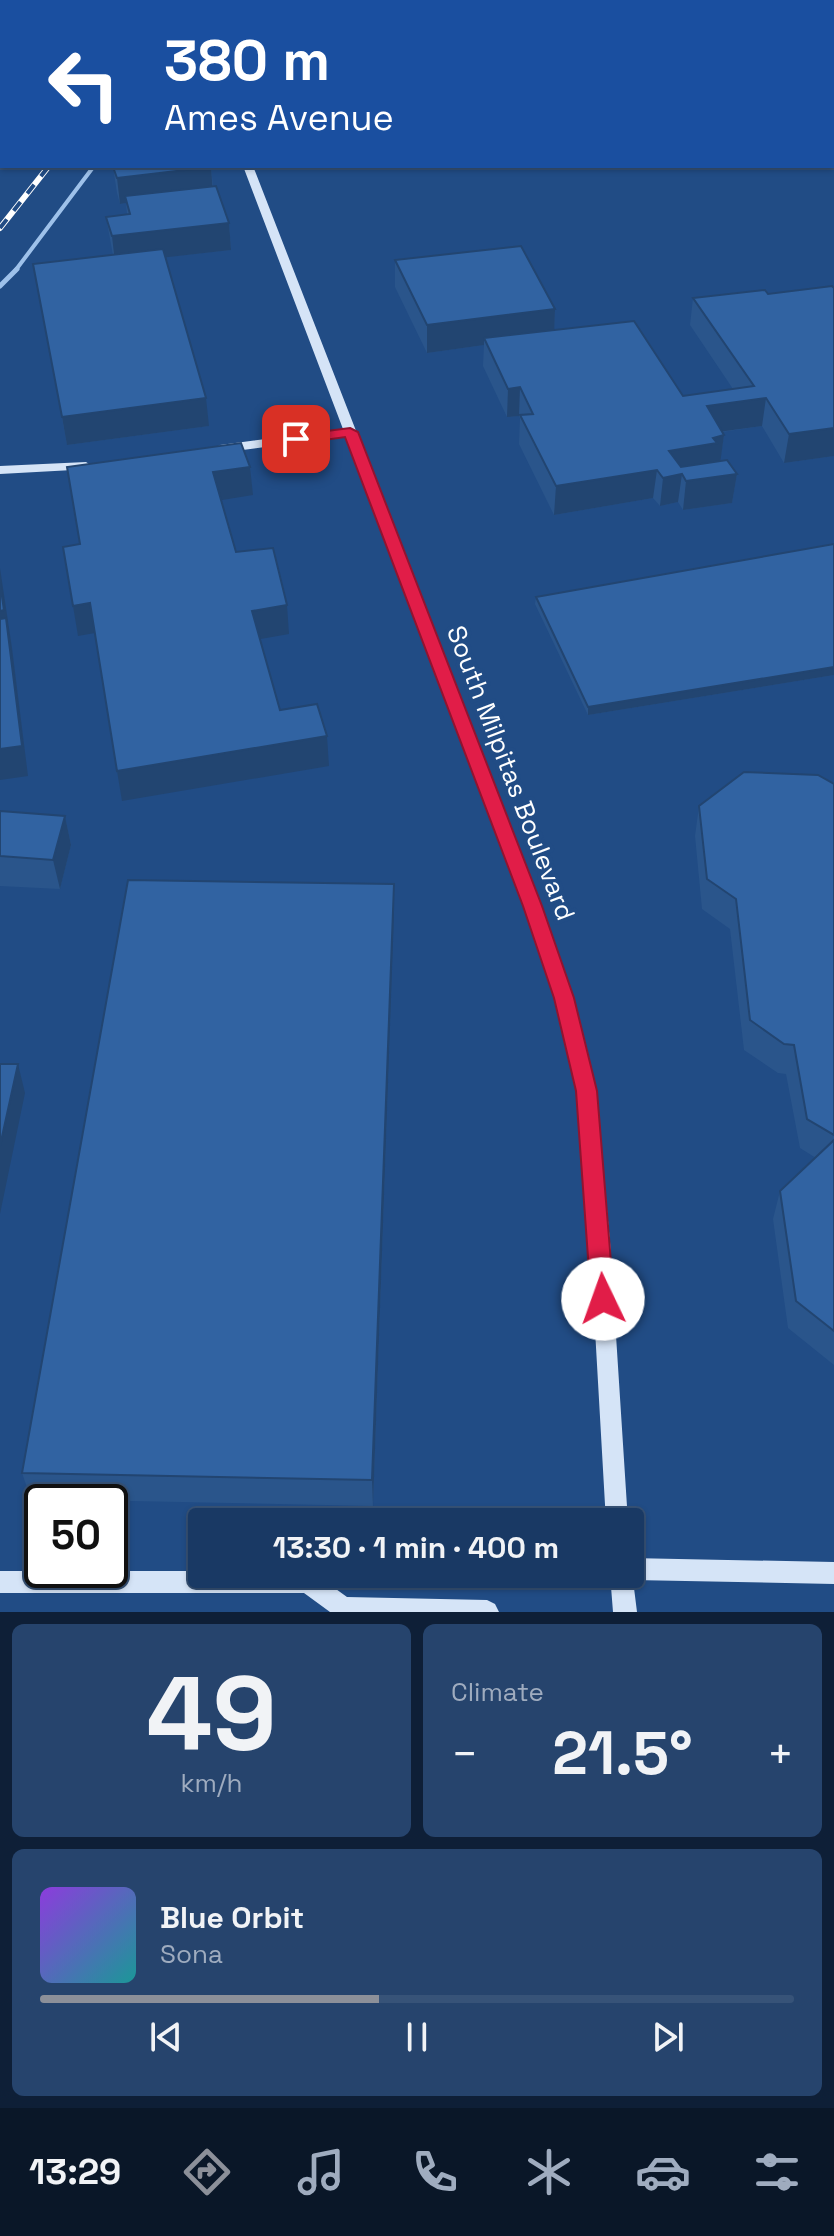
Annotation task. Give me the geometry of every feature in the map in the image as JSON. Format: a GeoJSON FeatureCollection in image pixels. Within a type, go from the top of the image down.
{"type":"FeatureCollection","features":[{"type":"Feature","properties":{"kind":"main road","name":"South Milpitas Boulevard"},"geometry":{"type":"LineString","coordinates":[[249,168],[529,896],[564,998],[587,1091],[600,1242],[616,1508]]}},
{"type":"Feature","properties":{"kind":"main road"},"geometry":{"type":"LineString","coordinates":[[210,451],[350,432]]}},
{"type":"Feature","properties":{"kind":"main road"},"geometry":{"type":"LineString","coordinates":[[0,470],[106,465]]}},
{"type":"Feature","properties":{"kind":"main road"},"geometry":{"type":"LineString","coordinates":[[644,1569],[834,1573]]}},
{"type":"Feature","properties":{"kind":"main road"},"geometry":{"type":"LineString","coordinates":[[0,1582],[188,1580]]}},
{"type":"Feature","properties":{"kind":"main road"},"geometry":{"type":"LineString","coordinates":[[325,1588],[344,1608],[487,1612]]}},
{"type":"Feature","properties":{"kind":"main road"},"geometry":{"type":"LineString","coordinates":[[622,1588],[625,1612]]}},
{"type":"Feature","properties":{"kind":"building"},"geometry":{"type":"Polygon","coordinates":[[[113,168],[202,168],[117,178],[113,168]]]}},
{"type":"Feature","properties":{"kind":"building"},"geometry":{"type":"Polygon","coordinates":[[[216,186],[229,223],[112,236],[106,217],[130,214],[125,196],[216,186]]]}},
{"type":"Feature","properties":{"kind":"building"},"geometry":{"type":"Polygon","coordinates":[[[521,246],[555,309],[427,325],[395,260],[521,246]]]}},
{"type":"Feature","properties":{"kind":"building"},"geometry":{"type":"Polygon","coordinates":[[[163,249],[206,398],[62,417],[33,264],[163,249]]]}},
{"type":"Feature","properties":{"kind":"building"},"geometry":{"type":"Polygon","coordinates":[[[832,286],[834,428],[789,434],[766,398],[707,406],[724,435],[713,438],[717,443],[669,451],[681,467],[727,460],[737,474],[686,481],[682,474],[663,478],[657,470],[556,486],[520,415],[533,414],[520,387],[508,389],[484,338],[634,321],[683,396],[754,386],[693,298],[765,290],[768,294],[832,286]]]}},
{"type":"Feature","properties":{"kind":"building"},"geometry":{"type":"Polygon","coordinates":[[[241,443],[250,467],[213,472],[236,552],[273,548],[287,605],[252,611],[280,710],[317,704],[327,736],[117,771],[90,603],[73,606],[63,547],[80,544],[67,467],[241,443]]]}},
{"type":"Feature","properties":{"kind":"building"},"geometry":{"type":"Polygon","coordinates":[[[834,544],[834,667],[588,707],[536,597],[834,544]]]}},
{"type":"Feature","properties":{"kind":"building"},"geometry":{"type":"Polygon","coordinates":[[[0,583],[4,610],[0,611],[0,583]]]}},
{"type":"Feature","properties":{"kind":"building"},"geometry":{"type":"Polygon","coordinates":[[[6,618],[22,746],[0,749],[0,619],[6,618]]]}},
{"type":"Feature","properties":{"kind":"building"},"geometry":{"type":"Polygon","coordinates":[[[744,772],[818,775],[834,784],[834,1135],[807,1119],[794,1045],[784,1044],[750,1020],[736,899],[707,879],[699,806],[744,772]]]}},
{"type":"Feature","properties":{"kind":"building"},"geometry":{"type":"Polygon","coordinates":[[[0,811],[65,816],[53,860],[0,856],[0,811]]]}},
{"type":"Feature","properties":{"kind":"building"},"geometry":{"type":"Polygon","coordinates":[[[128,880],[394,884],[372,1480],[22,1473],[128,880]]]}},
{"type":"Feature","properties":{"kind":"building"},"geometry":{"type":"Polygon","coordinates":[[[0,1064],[18,1064],[0,1146],[0,1064]]]}},
{"type":"Feature","properties":{"kind":"building"},"geometry":{"type":"Polygon","coordinates":[[[834,1140],[834,1331],[796,1301],[780,1191],[834,1140]]]}},
{"type":"Feature","properties":{"kind":"waterway"},"geometry":{"type":"LineString","coordinates":[[15,271],[92,168]]}},
{"type":"Feature","properties":{"kind":"waterway"},"geometry":{"type":"LineString","coordinates":[[0,286],[15,271]]}},
{"type":"Feature","properties":{"kind":"railway"},"geometry":{"type":"LineString","coordinates":[[0,228],[47,168]]}},
{"type":"Feature","properties":{"kind":"route"},"geometry":{"type":"LineString","coordinates":[[296,439],[350,432],[533,906],[564,998],[587,1091],[603,1299]]}}]}
